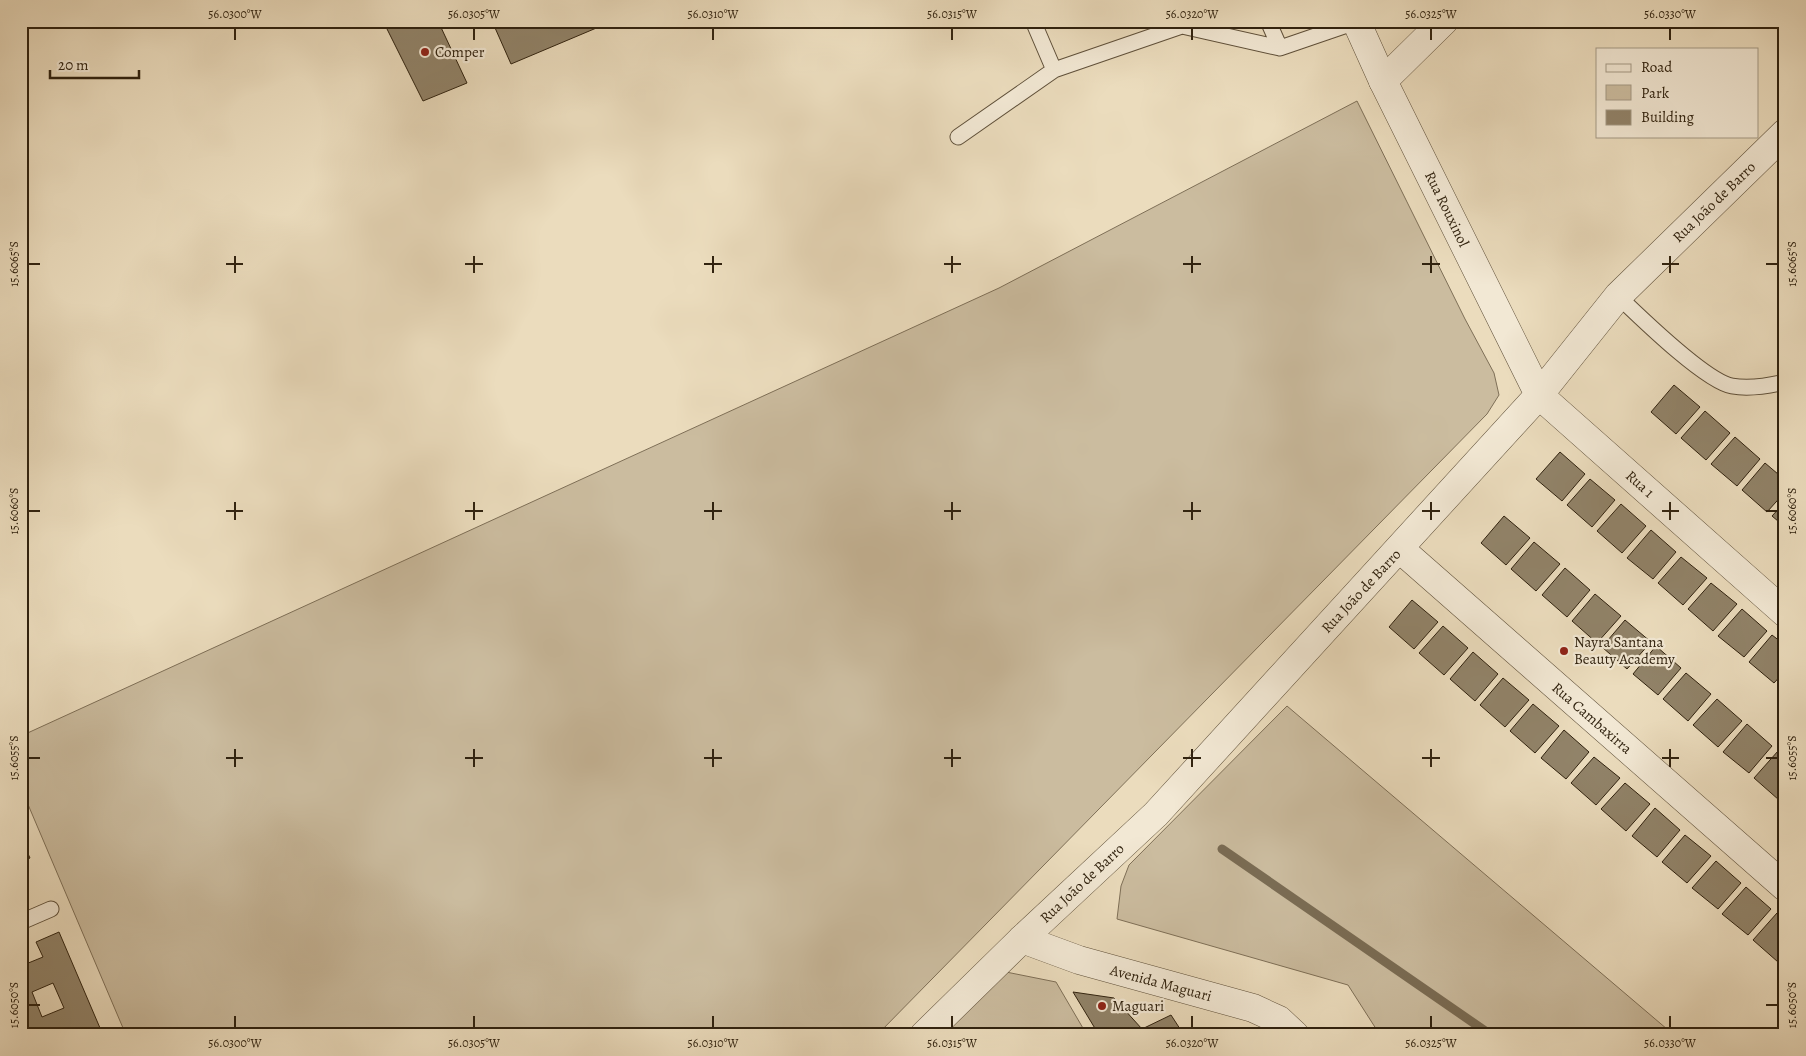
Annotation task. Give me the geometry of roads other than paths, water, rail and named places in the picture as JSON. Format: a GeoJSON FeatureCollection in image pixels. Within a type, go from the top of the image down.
{"type":"FeatureCollection","features":[{"type":"Feature","properties":{"kind":"street"},"geometry":{"type":"LineString","coordinates":[[1383,80],[1444,21]]}},
{"type":"Feature","properties":{"kind":"street","name":"Rua Rouxinol"},"geometry":{"type":"LineString","coordinates":[[1356,22],[1539,395]]}},
{"type":"Feature","properties":{"kind":"street","name":"Rua João de Barro"},"geometry":{"type":"LineString","coordinates":[[924,1035],[1022,939],[1156,814],[1539,395],[1618,296],[1785,133]]}},
{"type":"Feature","properties":{"kind":"street","name":"Rua 1"},"geometry":{"type":"LineString","coordinates":[[1539,395],[1785,613]]}},
{"type":"Feature","properties":{"kind":"street","name":"Rua Cambaxirra"},"geometry":{"type":"LineString","coordinates":[[1400,549],[1785,887]]}},
{"type":"Feature","properties":{"kind":"street","name":"Avenida Maguari"},"geometry":{"type":"LineString","coordinates":[[1022,939],[1079,960],[1254,1008],[1279,1020],[1295,1035]]}},
{"type":"Feature","properties":{"kind":"lane"},"geometry":{"type":"LineString","coordinates":[[1033,21],[1054,70]]}},
{"type":"Feature","properties":{"kind":"lane"},"geometry":{"type":"LineString","coordinates":[[1268,21],[1280,48]]}},
{"type":"Feature","properties":{"kind":"lane"},"geometry":{"type":"LineString","coordinates":[[958,137],[1054,70],[1182,26],[1280,48],[1356,22]]}},
{"type":"Feature","properties":{"kind":"lane"},"geometry":{"type":"LineString","coordinates":[[1618,296],[1703,371],[1730,386],[1763,387],[1785,382]]}},
{"type":"Feature","properties":{"kind":"lane"},"geometry":{"type":"LineString","coordinates":[[21,922],[51,909]]}},
{"type":"Feature","properties":{"kind":"waterway"},"geometry":{"type":"LineString","coordinates":[[1222,849],[1491,1035]]}},
{"type":"Feature","properties":{"kind":"place","name":"Comper"},"geometry":{"type":"Point","coordinates":[425,52]}},
{"type":"Feature","properties":{"kind":"place","name":"Nayra Santana Beauty Academy"},"geometry":{"type":"Point","coordinates":[1564,651]}},
{"type":"Feature","properties":{"kind":"place","name":"Maguari"},"geometry":{"type":"Point","coordinates":[1102,1006]}}]}
